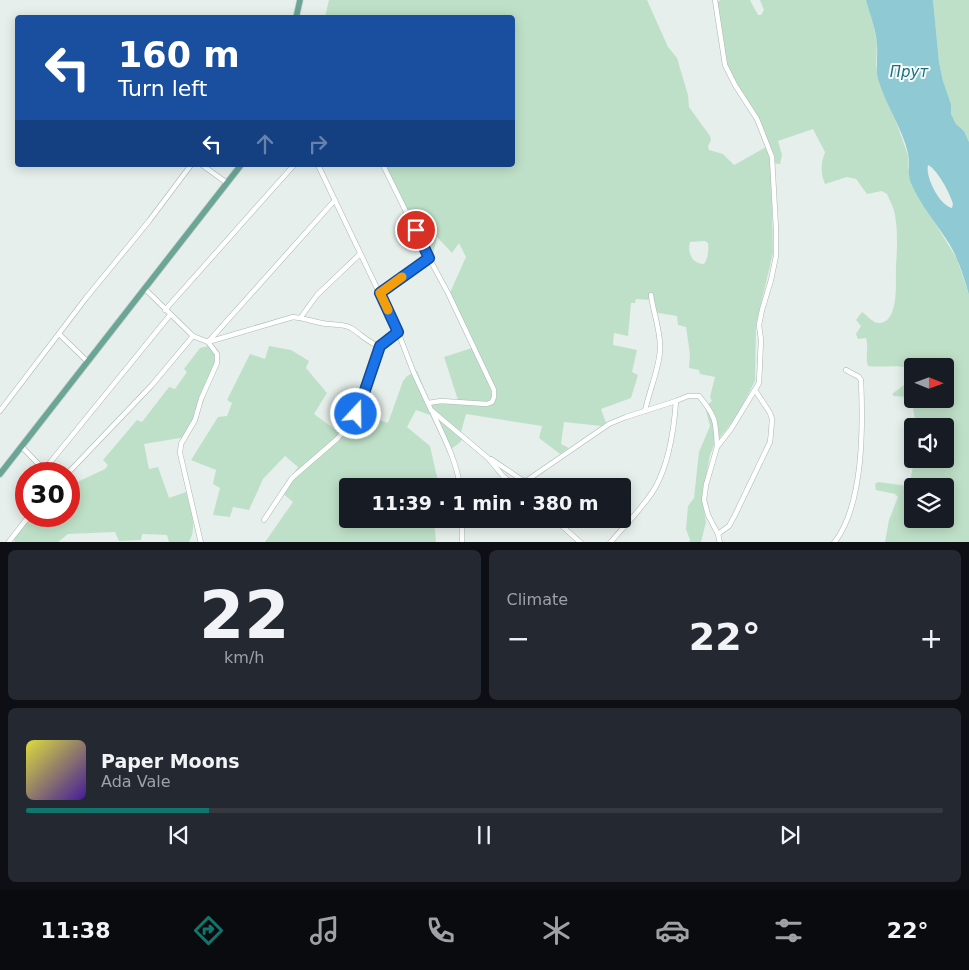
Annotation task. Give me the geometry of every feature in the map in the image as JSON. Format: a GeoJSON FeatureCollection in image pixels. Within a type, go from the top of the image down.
{"type":"FeatureCollection","features":[{"type":"Feature","properties":{"kind":"main road"},"geometry":{"type":"LineString","coordinates":[[297,15],[300,0]]}},
{"type":"Feature","properties":{"kind":"main road"},"geometry":{"type":"LineString","coordinates":[[0,474],[239,167]]}},
{"type":"Feature","properties":{"kind":"street"},"geometry":{"type":"LineString","coordinates":[[715,0],[724,65],[735,86],[757,119],[772,157],[776,256],[759,325],[759,383],[731,430],[717,446]]}},
{"type":"Feature","properties":{"kind":"street"},"geometry":{"type":"LineString","coordinates":[[0,411],[189,167]]}},
{"type":"Feature","properties":{"kind":"street"},"geometry":{"type":"LineString","coordinates":[[205,167],[227,183]]}},
{"type":"Feature","properties":{"kind":"street"},"geometry":{"type":"LineString","coordinates":[[165,310],[292,167]]}},
{"type":"Feature","properties":{"kind":"street"},"geometry":{"type":"LineString","coordinates":[[319,167],[398,332],[412,371],[450,450],[459,478]]}},
{"type":"Feature","properties":{"kind":"street"},"geometry":{"type":"LineString","coordinates":[[384,167],[494,390],[492,402],[487,404],[441,401],[428,403]]}},
{"type":"Feature","properties":{"kind":"street"},"geometry":{"type":"LineString","coordinates":[[208,342],[335,200]]}},
{"type":"Feature","properties":{"kind":"street"},"geometry":{"type":"LineString","coordinates":[[301,317],[317,295],[360,254]]}},
{"type":"Feature","properties":{"kind":"street"},"geometry":{"type":"LineString","coordinates":[[380,293],[429,258]]}},
{"type":"Feature","properties":{"kind":"street"},"geometry":{"type":"LineString","coordinates":[[145,289],[193,336],[208,342],[217,354],[217,363],[201,400],[196,420],[181,444],[180,454],[201,542]]}},
{"type":"Feature","properties":{"kind":"street"},"geometry":{"type":"LineString","coordinates":[[645,411],[648,392],[659,360],[660,351],[651,295]]}},
{"type":"Feature","properties":{"kind":"street"},"geometry":{"type":"LineString","coordinates":[[54,462],[170,315]]}},
{"type":"Feature","properties":{"kind":"street"},"geometry":{"type":"LineString","coordinates":[[208,342],[256,329],[287,318],[301,317],[327,324],[342,325],[350,328],[366,340],[380,346]]}},
{"type":"Feature","properties":{"kind":"street"},"geometry":{"type":"LineString","coordinates":[[264,520],[292,478],[337,439],[351,423],[360,405],[380,346],[398,332]]}},
{"type":"Feature","properties":{"kind":"street"},"geometry":{"type":"LineString","coordinates":[[59,334],[88,362]]}},
{"type":"Feature","properties":{"kind":"street"},"geometry":{"type":"LineString","coordinates":[[78,462],[152,385],[193,336]]}},
{"type":"Feature","properties":{"kind":"street"},"geometry":{"type":"LineString","coordinates":[[834,542],[844,528],[856,492],[862,432],[861,380],[846,370]]}},
{"type":"Feature","properties":{"kind":"street"},"geometry":{"type":"LineString","coordinates":[[718,534],[725,531],[732,521],[770,442],[772,427],[770,413],[755,390]]}},
{"type":"Feature","properties":{"kind":"street"},"geometry":{"type":"LineString","coordinates":[[431,410],[488,458],[526,481],[609,424],[688,396],[699,396],[712,414],[716,426],[717,446],[704,500],[708,515],[720,542]]}},
{"type":"Feature","properties":{"kind":"street"},"geometry":{"type":"LineString","coordinates":[[610,542],[647,499],[660,479],[674,421],[676,401]]}},
{"type":"Feature","properties":{"kind":"street"},"geometry":{"type":"LineString","coordinates":[[22,447],[36,462]]}},
{"type":"Feature","properties":{"kind":"street"},"geometry":{"type":"LineString","coordinates":[[488,458],[505,478]]}},
{"type":"Feature","properties":{"kind":"street"},"geometry":{"type":"LineString","coordinates":[[8,542],[20,527]]}},
{"type":"Feature","properties":{"kind":"street"},"geometry":{"type":"LineString","coordinates":[[462,528],[462,542]]}},
{"type":"Feature","properties":{"kind":"street"},"geometry":{"type":"LineString","coordinates":[[565,528],[581,542]]}},
{"type":"Feature","properties":{"kind":"green space"},"geometry":{"type":"Polygon","coordinates":[[[329,0],[647,0],[668,47],[677,58],[688,95],[689,107],[710,136],[709,150],[723,154],[734,165],[766,147],[755,120],[730,79],[714,3],[721,0],[750,0],[758,15],[761,15],[764,10],[760,0],[866,0],[877,43],[876,66],[908,155],[908,167],[914,189],[957,259],[969,295],[969,542],[885,542],[889,520],[898,497],[895,494],[876,490],[875,484],[878,482],[904,485],[904,528],[954,528],[954,478],[911,478],[912,468],[954,468],[954,418],[915,418],[913,408],[954,408],[954,358],[904,358],[904,367],[868,366],[866,338],[858,339],[856,334],[861,326],[856,320],[862,312],[873,321],[881,323],[887,320],[894,307],[897,234],[894,212],[887,194],[882,191],[867,194],[856,179],[847,177],[825,184],[822,168],[825,152],[813,129],[778,141],[782,155],[780,164],[771,163],[773,253],[756,325],[755,381],[737,416],[714,445],[710,455],[702,498],[706,522],[701,542],[689,542],[686,529],[688,506],[694,498],[699,452],[710,426],[705,407],[712,401],[710,397],[715,377],[700,374],[699,370],[689,368],[690,354],[686,327],[678,325],[677,316],[652,312],[650,300],[636,299],[635,303],[631,303],[628,336],[614,333],[613,345],[637,350],[632,372],[638,375],[631,398],[601,409],[606,423],[601,426],[564,422],[561,444],[569,448],[560,454],[539,438],[542,426],[466,414],[461,432],[466,436],[448,451],[430,415],[416,410],[407,427],[430,446],[437,478],[339,478],[339,528],[435,528],[436,542],[265,542],[293,502],[281,492],[298,467],[285,456],[263,479],[249,510],[233,507],[230,517],[213,515],[220,488],[213,484],[216,470],[191,460],[218,417],[227,416],[232,403],[227,400],[250,354],[265,359],[269,346],[291,350],[309,361],[306,368],[327,393],[314,414],[337,431],[351,410],[388,423],[403,381],[407,376],[417,371],[430,402],[458,400],[444,357],[472,348],[448,297],[466,257],[459,243],[452,253],[437,237],[431,263],[383,167],[515,167],[515,15],[325,15],[329,0]],[[705,241],[690,242],[689,250],[691,257],[696,262],[704,264],[708,243],[705,241]]]}},
{"type":"Feature","properties":{"kind":"green space"},"geometry":{"type":"Polygon","coordinates":[[[933,0],[969,0],[969,142],[964,131],[956,124],[951,114],[951,104],[939,62],[933,0]]]}},
{"type":"Feature","properties":{"kind":"green space"},"geometry":{"type":"Polygon","coordinates":[[[213,345],[218,350],[219,360],[196,421],[186,437],[144,444],[149,469],[158,467],[169,498],[186,492],[193,524],[192,536],[189,542],[169,542],[167,535],[142,534],[141,540],[119,541],[115,532],[68,534],[58,542],[15,542],[13,539],[22,527],[80,527],[80,481],[105,469],[108,465],[103,460],[137,420],[142,422],[169,387],[175,389],[187,372],[184,369],[200,348],[213,345]]]}},
{"type":"Feature","properties":{"kind":"green space"},"geometry":{"type":"Polygon","coordinates":[[[904,385],[904,397],[894,396],[892,394],[904,385]]]}},
{"type":"Feature","properties":{"kind":"water","name":"Прут"},"geometry":{"type":"Polygon","coordinates":[[[866,0],[933,0],[939,62],[951,104],[951,114],[956,124],[964,131],[969,142],[969,295],[953,251],[924,207],[911,183],[908,153],[878,77],[876,38],[866,0]],[[928,165],[929,176],[934,190],[942,202],[952,208],[953,204],[949,194],[932,167],[928,165]]]}},
{"type":"Feature","properties":{"kind":"slow traffic"},"geometry":{"type":"LineString","coordinates":[[388,310],[380,293],[402,277]]}},
{"type":"Feature","properties":{"kind":"route"},"geometry":{"type":"LineString","coordinates":[[356,414],[380,346],[398,332],[380,293],[429,258],[416,230]]}}]}
